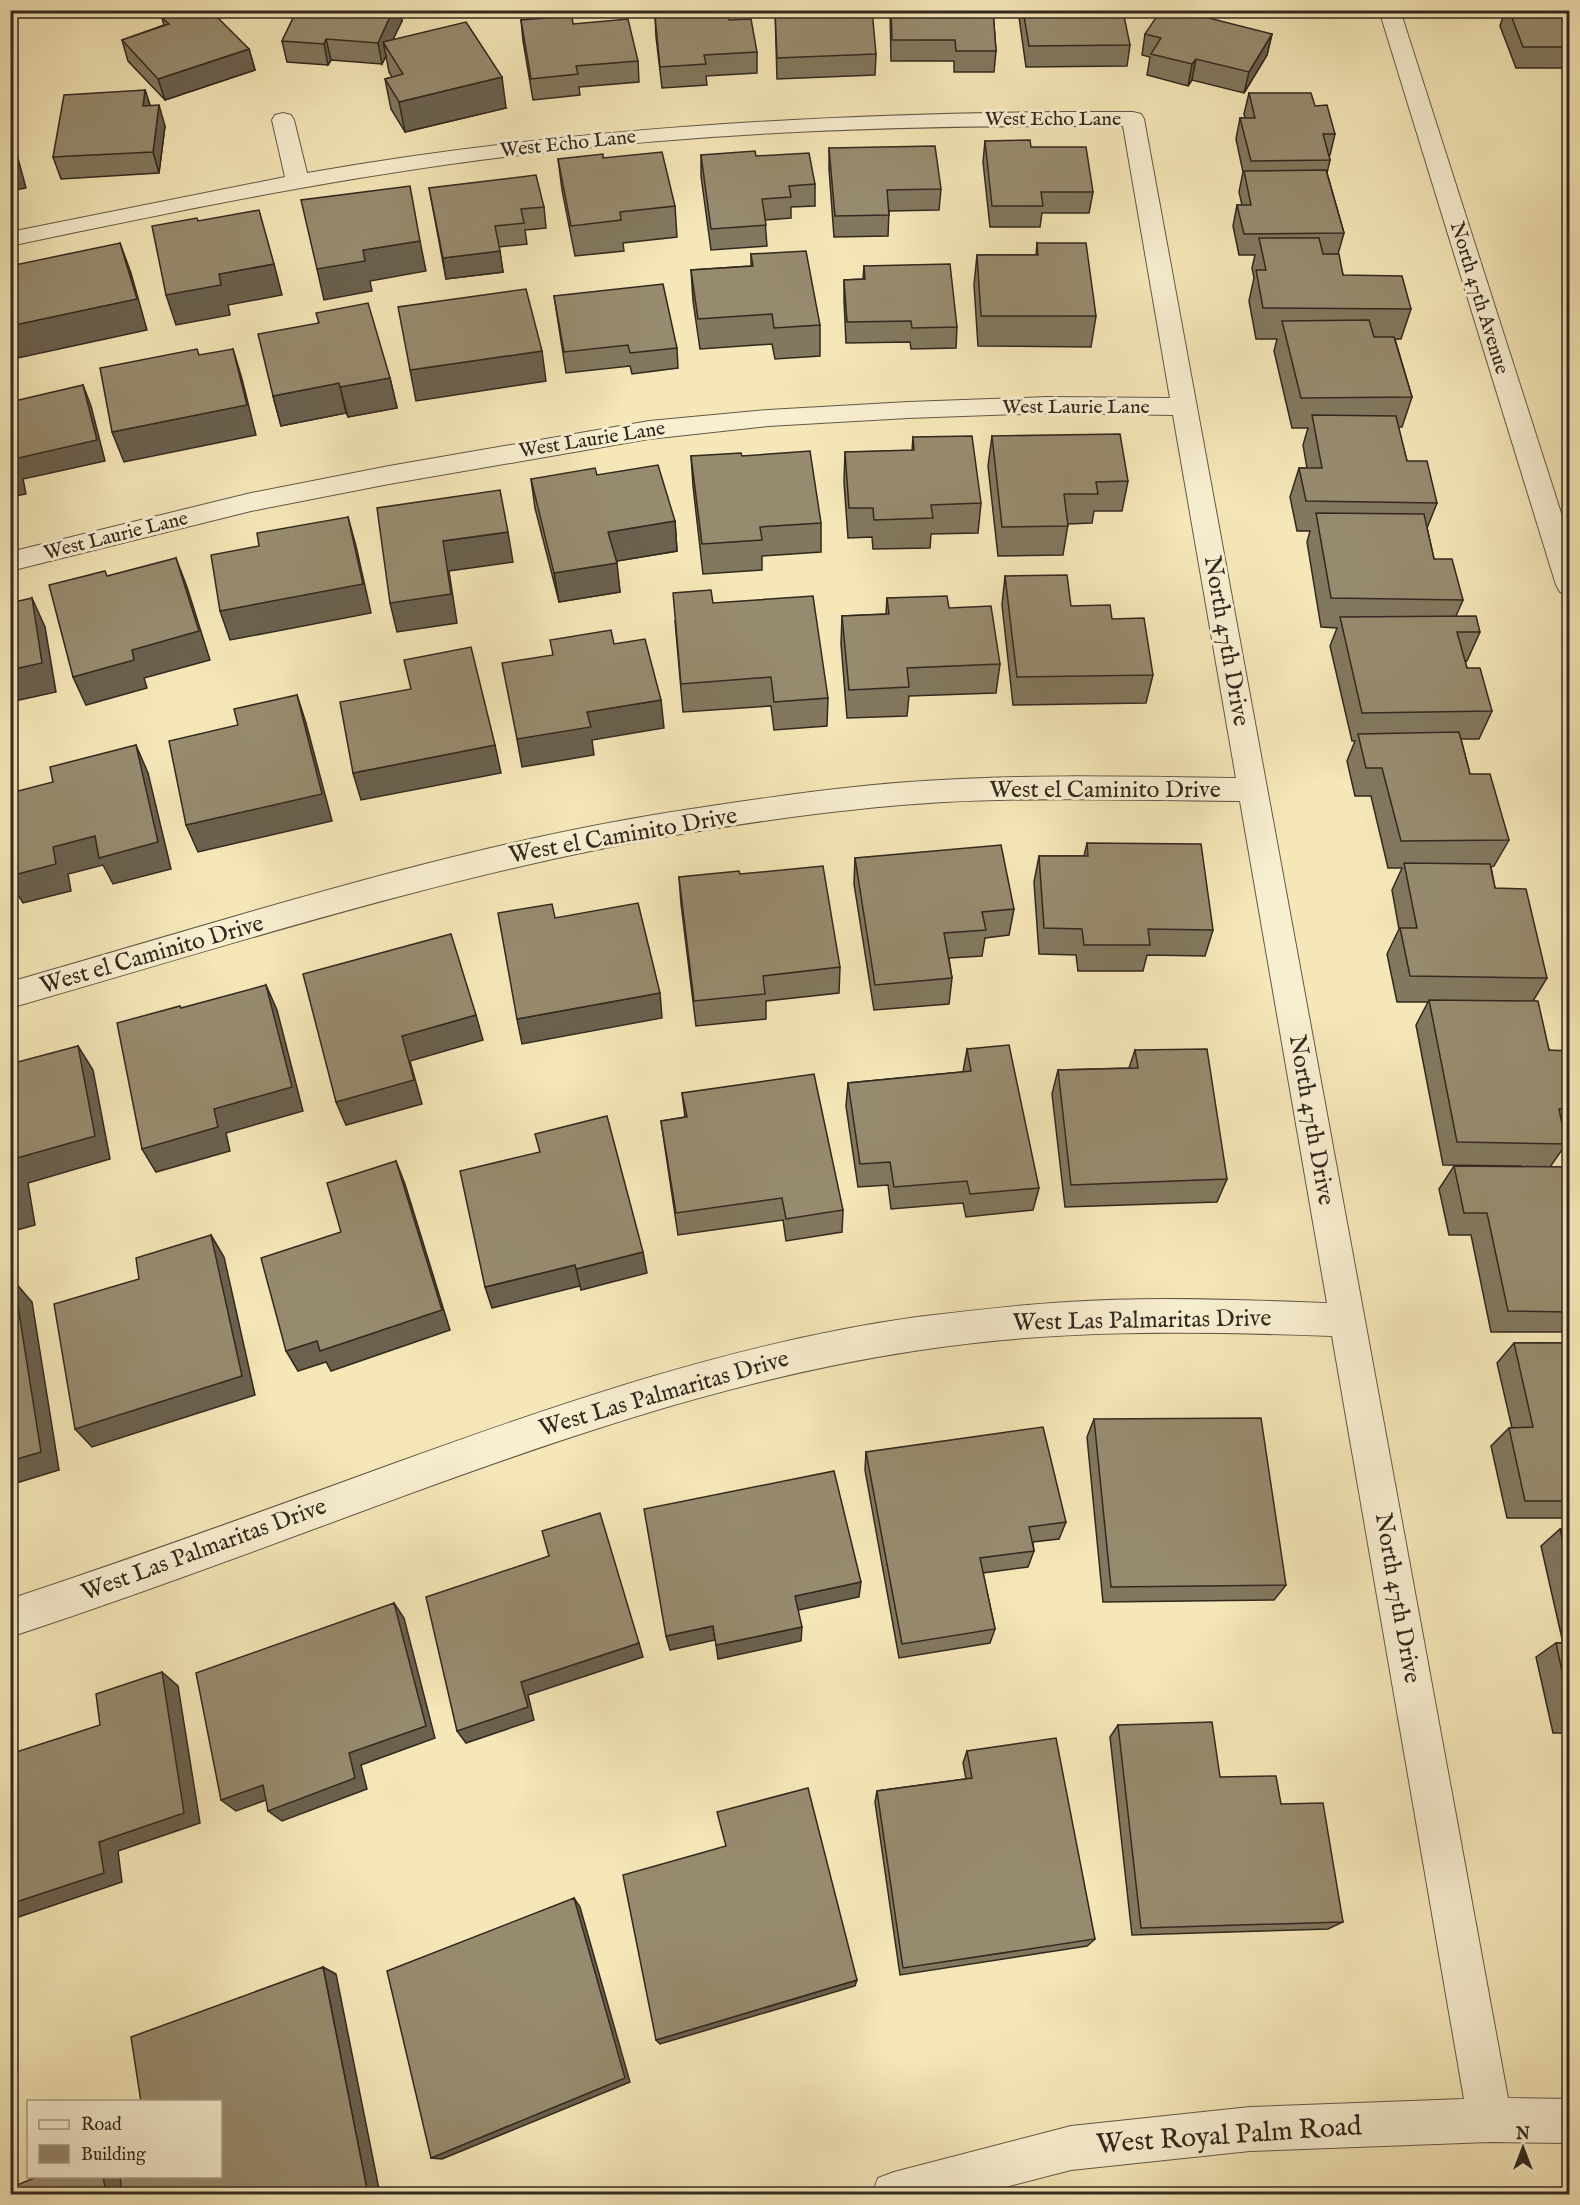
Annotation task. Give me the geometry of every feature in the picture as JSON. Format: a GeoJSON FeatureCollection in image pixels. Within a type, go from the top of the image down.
{"type":"FeatureCollection","features":[{"type":"Feature","properties":{"kind":"street","name":"North 47th Avenue"},"geometry":{"type":"LineString","coordinates":[[1389,10],[1569,585]]}},
{"type":"Feature","properties":{"kind":"street","name":"West Echo Lane"},"geometry":{"type":"LineString","coordinates":[[10,239],[297,182],[609,138],[721,130],[986,118],[1133,119]]}},
{"type":"Feature","properties":{"kind":"street","name":"North 47th Drive"},"geometry":{"type":"LineString","coordinates":[[1133,119],[1490,2120]]}},
{"type":"Feature","properties":{"kind":"street"},"geometry":{"type":"LineString","coordinates":[[283,120],[297,182]]}},
{"type":"Feature","properties":{"kind":"street","name":"West Laurie Lane"},"geometry":{"type":"LineString","coordinates":[[10,562],[263,500],[423,469],[649,430],[768,418],[908,410],[1048,405],[1185,407]]}},
{"type":"Feature","properties":{"kind":"street","name":"West el Caminito Drive"},"geometry":{"type":"LineString","coordinates":[[10,995],[370,892],[492,860],[634,831],[793,806],[963,790],[1253,790]]}},
{"type":"Feature","properties":{"kind":"street","name":"West Las Palmaritas Drive"},"geometry":{"type":"LineString","coordinates":[[10,1618],[127,1579],[510,1439],[643,1396],[793,1357],[915,1334],[1068,1318],[1224,1316],[1347,1320]]}},
{"type":"Feature","properties":{"kind":"street","name":"West Royal Palm Road"},"geometry":{"type":"LineString","coordinates":[[894,2194],[1071,2148],[1251,2129],[1490,2120],[1569,2121]]}},
{"type":"Feature","properties":{"kind":"building"},"geometry":{"type":"Polygon","coordinates":[[[182,10],[210,10],[249,49],[158,79],[122,40],[169,24],[162,18],[182,10]]]}},
{"type":"Feature","properties":{"kind":"building"},"geometry":{"type":"Polygon","coordinates":[[[297,10],[393,10],[378,43],[326,39],[324,44],[282,41],[297,10]]]}},
{"type":"Feature","properties":{"kind":"building"},"geometry":{"type":"Polygon","coordinates":[[[775,10],[872,10],[876,54],[777,58],[775,10]]]}},
{"type":"Feature","properties":{"kind":"building"},"geometry":{"type":"Polygon","coordinates":[[[891,10],[993,10],[996,51],[956,51],[955,40],[892,40],[891,10]]]}},
{"type":"Feature","properties":{"kind":"building"},"geometry":{"type":"Polygon","coordinates":[[[1023,10],[1102,10],[1103,17],[1124,16],[1130,45],[1029,46],[1023,10]]]}},
{"type":"Feature","properties":{"kind":"building"},"geometry":{"type":"Polygon","coordinates":[[[1161,10],[1177,10],[1272,34],[1249,72],[1196,59],[1192,64],[1151,54],[1161,38],[1145,34],[1161,10]]]}},
{"type":"Feature","properties":{"kind":"building"},"geometry":{"type":"Polygon","coordinates":[[[1509,10],[1569,10],[1569,47],[1523,47],[1509,10]]]}},
{"type":"Feature","properties":{"kind":"building"},"geometry":{"type":"Polygon","coordinates":[[[728,12],[729,20],[751,19],[757,52],[704,55],[706,64],[660,67],[655,16],[728,12]]]}},
{"type":"Feature","properties":{"kind":"building"},"geometry":{"type":"Polygon","coordinates":[[[572,16],[573,24],[628,19],[638,61],[576,66],[578,74],[531,79],[521,20],[572,16]]]}},
{"type":"Feature","properties":{"kind":"building"},"geometry":{"type":"Polygon","coordinates":[[[466,22],[502,77],[399,102],[385,79],[403,74],[383,42],[466,22]]]}},
{"type":"Feature","properties":{"kind":"building"},"geometry":{"type":"Polygon","coordinates":[[[145,90],[143,106],[159,105],[153,152],[53,157],[64,95],[145,90]]]}},
{"type":"Feature","properties":{"kind":"building"},"geometry":{"type":"Polygon","coordinates":[[[1249,93],[1311,93],[1315,106],[1327,105],[1335,134],[1323,134],[1330,160],[1251,161],[1240,118],[1255,118],[1249,93]]]}},
{"type":"Feature","properties":{"kind":"building"},"geometry":{"type":"Polygon","coordinates":[[[1030,140],[1031,147],[1086,147],[1093,192],[1041,192],[1043,206],[992,206],[985,141],[1030,140]]]}},
{"type":"Feature","properties":{"kind":"building"},"geometry":{"type":"Polygon","coordinates":[[[10,143],[14,157],[10,158],[10,143]]]}},
{"type":"Feature","properties":{"kind":"building"},"geometry":{"type":"Polygon","coordinates":[[[935,146],[941,189],[887,190],[889,215],[835,216],[829,148],[935,146]]]}},
{"type":"Feature","properties":{"kind":"building"},"geometry":{"type":"Polygon","coordinates":[[[755,151],[756,156],[809,153],[815,184],[789,186],[791,197],[762,199],[766,225],[711,229],[701,155],[755,151]]]}},
{"type":"Feature","properties":{"kind":"building"},"geometry":{"type":"Polygon","coordinates":[[[662,152],[675,206],[620,212],[621,220],[571,226],[558,159],[603,154],[603,158],[662,152]]]}},
{"type":"Feature","properties":{"kind":"building"},"geometry":{"type":"Polygon","coordinates":[[[1326,170],[1344,233],[1244,234],[1237,205],[1251,205],[1244,171],[1326,170]]]}},
{"type":"Feature","properties":{"kind":"building"},"geometry":{"type":"Polygon","coordinates":[[[536,175],[544,207],[521,209],[524,223],[495,226],[500,251],[443,258],[429,188],[536,175]]]}},
{"type":"Feature","properties":{"kind":"building"},"geometry":{"type":"Polygon","coordinates":[[[410,186],[420,241],[363,250],[365,261],[317,269],[301,200],[410,186]]]}},
{"type":"Feature","properties":{"kind":"building"},"geometry":{"type":"Polygon","coordinates":[[[259,210],[274,264],[219,274],[221,285],[166,295],[152,226],[197,218],[198,221],[259,210]]]}},
{"type":"Feature","properties":{"kind":"building"},"geometry":{"type":"Polygon","coordinates":[[[1259,238],[1319,238],[1323,254],[1339,254],[1343,275],[1402,276],[1411,309],[1263,308],[1256,270],[1266,270],[1259,238]]]}},
{"type":"Feature","properties":{"kind":"building"},"geometry":{"type":"Polygon","coordinates":[[[120,243],[137,299],[10,326],[10,266],[120,243]]]}},
{"type":"Feature","properties":{"kind":"building"},"geometry":{"type":"Polygon","coordinates":[[[1037,243],[1086,243],[1096,316],[981,316],[977,255],[1038,255],[1037,243]]]}},
{"type":"Feature","properties":{"kind":"building"},"geometry":{"type":"Polygon","coordinates":[[[806,251],[820,325],[774,328],[772,314],[698,319],[691,270],[753,266],[751,254],[806,251]]]}},
{"type":"Feature","properties":{"kind":"building"},"geometry":{"type":"Polygon","coordinates":[[[950,264],[957,327],[912,328],[911,321],[847,322],[844,280],[865,279],[864,266],[950,264]]]}},
{"type":"Feature","properties":{"kind":"building"},"geometry":{"type":"Polygon","coordinates":[[[663,284],[677,348],[630,353],[628,345],[564,352],[554,296],[663,284]]]}},
{"type":"Feature","properties":{"kind":"building"},"geometry":{"type":"Polygon","coordinates":[[[526,289],[542,351],[410,370],[398,307],[526,289]]]}},
{"type":"Feature","properties":{"kind":"building"},"geometry":{"type":"Polygon","coordinates":[[[368,303],[390,378],[340,387],[339,383],[273,396],[258,334],[319,323],[316,313],[368,303]]]}},
{"type":"Feature","properties":{"kind":"building"},"geometry":{"type":"Polygon","coordinates":[[[1369,320],[1374,337],[1394,337],[1412,397],[1301,398],[1282,321],[1369,320]]]}},
{"type":"Feature","properties":{"kind":"building"},"geometry":{"type":"Polygon","coordinates":[[[197,349],[199,355],[233,349],[247,405],[112,432],[100,368],[197,349]]]}},
{"type":"Feature","properties":{"kind":"building"},"geometry":{"type":"Polygon","coordinates":[[[83,385],[97,440],[14,459],[17,473],[10,474],[10,413],[13,413],[10,402],[83,385]]]}},
{"type":"Feature","properties":{"kind":"building"},"geometry":{"type":"Polygon","coordinates":[[[1312,415],[1396,416],[1407,461],[1427,461],[1437,503],[1306,501],[1299,468],[1322,468],[1312,415]]]}},
{"type":"Feature","properties":{"kind":"building"},"geometry":{"type":"Polygon","coordinates":[[[1120,434],[1128,481],[1096,482],[1098,494],[1064,494],[1068,526],[1002,527],[992,436],[1120,434]]]}},
{"type":"Feature","properties":{"kind":"building"},"geometry":{"type":"Polygon","coordinates":[[[972,436],[981,503],[931,505],[933,518],[874,520],[873,508],[849,508],[845,452],[914,450],[913,437],[972,436]]]}},
{"type":"Feature","properties":{"kind":"building"},"geometry":{"type":"Polygon","coordinates":[[[810,451],[821,523],[760,527],[762,540],[702,544],[691,456],[741,453],[742,456],[810,451]]]}},
{"type":"Feature","properties":{"kind":"building"},"geometry":{"type":"Polygon","coordinates":[[[658,465],[675,521],[608,532],[617,563],[554,573],[531,479],[595,468],[597,475],[658,465]]]}},
{"type":"Feature","properties":{"kind":"building"},"geometry":{"type":"Polygon","coordinates":[[[500,490],[508,532],[443,541],[451,594],[390,603],[377,508],[500,490]]]}},
{"type":"Feature","properties":{"kind":"building"},"geometry":{"type":"Polygon","coordinates":[[[1316,513],[1424,514],[1434,559],[1452,559],[1463,600],[1331,598],[1316,513]]]}},
{"type":"Feature","properties":{"kind":"building"},"geometry":{"type":"Polygon","coordinates":[[[348,517],[363,584],[220,611],[211,555],[259,546],[257,533],[348,517]]]}},
{"type":"Feature","properties":{"kind":"building"},"geometry":{"type":"Polygon","coordinates":[[[176,558],[199,631],[132,650],[134,660],[73,677],[49,585],[105,571],[107,576],[176,558]]]}},
{"type":"Feature","properties":{"kind":"building"},"geometry":{"type":"Polygon","coordinates":[[[1067,575],[1071,606],[1110,605],[1112,619],[1144,618],[1153,675],[1017,677],[1005,576],[1067,575]]]}},
{"type":"Feature","properties":{"kind":"building"},"geometry":{"type":"Polygon","coordinates":[[[711,590],[713,603],[813,596],[828,698],[774,702],[771,677],[681,684],[673,593],[711,590]]]}},
{"type":"Feature","properties":{"kind":"building"},"geometry":{"type":"Polygon","coordinates":[[[947,596],[949,608],[991,606],[1000,664],[907,668],[909,687],[849,690],[842,616],[889,614],[887,598],[947,596]]]}},
{"type":"Feature","properties":{"kind":"building"},"geometry":{"type":"Polygon","coordinates":[[[32,598],[42,663],[10,670],[10,603],[32,598]]]}},
{"type":"Feature","properties":{"kind":"building"},"geometry":{"type":"Polygon","coordinates":[[[1476,616],[1480,632],[1457,632],[1467,668],[1480,668],[1492,711],[1362,713],[1340,617],[1476,616]]]}},
{"type":"Feature","properties":{"kind":"building"},"geometry":{"type":"Polygon","coordinates":[[[611,630],[614,644],[645,639],[661,700],[587,712],[591,727],[517,739],[502,663],[553,655],[550,640],[611,630]]]}},
{"type":"Feature","properties":{"kind":"building"},"geometry":{"type":"Polygon","coordinates":[[[471,647],[495,745],[353,773],[340,702],[411,689],[404,660],[471,647]]]}},
{"type":"Feature","properties":{"kind":"building"},"geometry":{"type":"Polygon","coordinates":[[[297,695],[322,794],[186,825],[169,741],[238,725],[234,709],[297,695]]]}},
{"type":"Feature","properties":{"kind":"building"},"geometry":{"type":"Polygon","coordinates":[[[1459,732],[1470,774],[1490,774],[1509,840],[1401,841],[1382,768],[1366,768],[1358,734],[1459,732]]]}},
{"type":"Feature","properties":{"kind":"building"},"geometry":{"type":"Polygon","coordinates":[[[136,745],[158,842],[99,858],[95,836],[53,847],[56,864],[10,876],[10,793],[53,782],[50,767],[136,745]]]}},
{"type":"Feature","properties":{"kind":"building"},"geometry":{"type":"Polygon","coordinates":[[[1087,843],[1201,844],[1213,930],[1148,929],[1150,945],[1084,945],[1082,929],[1044,928],[1039,856],[1088,856],[1087,843]]]}},
{"type":"Feature","properties":{"kind":"building"},"geometry":{"type":"Polygon","coordinates":[[[1001,845],[1014,909],[982,912],[986,930],[944,933],[952,978],[875,985],[855,858],[1001,845]]]}},
{"type":"Feature","properties":{"kind":"building"},"geometry":{"type":"Polygon","coordinates":[[[1404,863],[1490,864],[1495,888],[1526,889],[1547,978],[1410,976],[1400,928],[1417,928],[1404,863]]]}},
{"type":"Feature","properties":{"kind":"building"},"geometry":{"type":"Polygon","coordinates":[[[823,866],[840,967],[763,976],[765,994],[694,1001],[679,877],[823,866]]]}},
{"type":"Feature","properties":{"kind":"building"},"geometry":{"type":"Polygon","coordinates":[[[638,903],[660,993],[517,1019],[498,913],[552,904],[555,918],[638,903]]]}},
{"type":"Feature","properties":{"kind":"building"},"geometry":{"type":"Polygon","coordinates":[[[451,934],[476,1015],[402,1036],[414,1080],[336,1102],[303,974],[451,934]]]}},
{"type":"Feature","properties":{"kind":"building"},"geometry":{"type":"Polygon","coordinates":[[[266,985],[292,1087],[214,1109],[218,1127],[142,1149],[117,1023],[266,985]]]}},
{"type":"Feature","properties":{"kind":"building"},"geometry":{"type":"Polygon","coordinates":[[[1429,1000],[1538,1001],[1549,1050],[1569,1051],[1569,1109],[1559,1109],[1566,1144],[1457,1142],[1429,1000]]]}},
{"type":"Feature","properties":{"kind":"building"},"geometry":{"type":"Polygon","coordinates":[[[1009,1045],[1039,1188],[970,1194],[967,1181],[894,1187],[890,1162],[860,1164],[848,1083],[971,1071],[967,1049],[1009,1045]]]}},
{"type":"Feature","properties":{"kind":"building"},"geometry":{"type":"Polygon","coordinates":[[[78,1046],[95,1136],[10,1160],[10,1064],[78,1046]]]}},
{"type":"Feature","properties":{"kind":"building"},"geometry":{"type":"Polygon","coordinates":[[[1207,1049],[1227,1179],[1071,1185],[1058,1070],[1138,1068],[1135,1050],[1207,1049]]]}},
{"type":"Feature","properties":{"kind":"building"},"geometry":{"type":"Polygon","coordinates":[[[814,1074],[843,1210],[786,1219],[782,1198],[676,1213],[661,1121],[687,1117],[682,1093],[814,1074]]]}},
{"type":"Feature","properties":{"kind":"building"},"geometry":{"type":"Polygon","coordinates":[[[607,1116],[643,1252],[576,1269],[575,1265],[485,1287],[460,1171],[540,1152],[535,1134],[607,1116]]]}},
{"type":"Feature","properties":{"kind":"building"},"geometry":{"type":"Polygon","coordinates":[[[396,1161],[442,1310],[320,1351],[317,1341],[286,1351],[261,1258],[341,1232],[327,1183],[396,1161]]]}},
{"type":"Feature","properties":{"kind":"building"},"geometry":{"type":"Polygon","coordinates":[[[10,1162],[18,1203],[10,1205],[10,1162]]]}},
{"type":"Feature","properties":{"kind":"building"},"geometry":{"type":"Polygon","coordinates":[[[1454,1166],[1569,1167],[1569,1312],[1508,1311],[1487,1213],[1464,1213],[1454,1166]]]}},
{"type":"Feature","properties":{"kind":"building"},"geometry":{"type":"Polygon","coordinates":[[[211,1235],[242,1376],[75,1429],[54,1304],[139,1279],[136,1258],[211,1235]]]}},
{"type":"Feature","properties":{"kind":"building"},"geometry":{"type":"Polygon","coordinates":[[[14,1281],[41,1452],[10,1461],[10,1282],[14,1281]]]}},
{"type":"Feature","properties":{"kind":"building"},"geometry":{"type":"Polygon","coordinates":[[[1514,1343],[1569,1343],[1569,1501],[1525,1501],[1509,1428],[1533,1427],[1514,1343]]]}},
{"type":"Feature","properties":{"kind":"building"},"geometry":{"type":"Polygon","coordinates":[[[1261,1418],[1286,1585],[1111,1587],[1094,1419],[1261,1418]]]}},
{"type":"Feature","properties":{"kind":"building"},"geometry":{"type":"Polygon","coordinates":[[[1043,1427],[1066,1522],[1029,1527],[1034,1551],[980,1558],[995,1629],[902,1644],[866,1452],[1043,1427]]]}},
{"type":"Feature","properties":{"kind":"building"},"geometry":{"type":"Polygon","coordinates":[[[834,1471],[861,1582],[795,1596],[802,1627],[716,1645],[713,1626],[666,1636],[644,1509],[834,1471]]]}},
{"type":"Feature","properties":{"kind":"building"},"geometry":{"type":"Polygon","coordinates":[[[600,1513],[639,1643],[521,1682],[528,1707],[457,1731],[426,1597],[549,1556],[542,1531],[600,1513]]]}},
{"type":"Feature","properties":{"kind":"building"},"geometry":{"type":"Polygon","coordinates":[[[1560,1529],[1569,1529],[1569,1569],[1560,1529]]]}},
{"type":"Feature","properties":{"kind":"building"},"geometry":{"type":"Polygon","coordinates":[[[394,1603],[426,1726],[349,1753],[355,1778],[268,1811],[263,1785],[221,1800],[196,1673],[394,1603]]]}},
{"type":"Feature","properties":{"kind":"building"},"geometry":{"type":"Polygon","coordinates":[[[1556,1643],[1569,1643],[1569,1705],[1556,1643]]]}},
{"type":"Feature","properties":{"kind":"building"},"geometry":{"type":"Polygon","coordinates":[[[162,1672],[184,1813],[99,1842],[104,1873],[10,1904],[10,1754],[100,1725],[96,1694],[162,1672]]]}},
{"type":"Feature","properties":{"kind":"building"},"geometry":{"type":"Polygon","coordinates":[[[1212,1722],[1220,1777],[1276,1776],[1281,1804],[1323,1803],[1343,1922],[1141,1928],[1118,1725],[1212,1722]]]}},
{"type":"Feature","properties":{"kind":"building"},"geometry":{"type":"Polygon","coordinates":[[[1056,1738],[1095,1939],[903,1968],[877,1791],[972,1778],[967,1751],[1056,1738]]]}},
{"type":"Feature","properties":{"kind":"building"},"geometry":{"type":"Polygon","coordinates":[[[808,1788],[857,1980],[656,2040],[623,1875],[726,1846],[717,1812],[808,1788]]]}},
{"type":"Feature","properties":{"kind":"building"},"geometry":{"type":"Polygon","coordinates":[[[574,1898],[625,2078],[431,2158],[387,1971],[574,1898]]]}},
{"type":"Feature","properties":{"kind":"building"},"geometry":{"type":"Polygon","coordinates":[[[323,1967],[368,2194],[122,2194],[120,2178],[222,2178],[222,2100],[141,2100],[131,2037],[323,1967]]]}},
{"type":"Feature","properties":{"kind":"building"},"geometry":{"type":"Polygon","coordinates":[[[34,2178],[103,2178],[106,2194],[10,2194],[10,2188],[34,2178]]]}}]}
